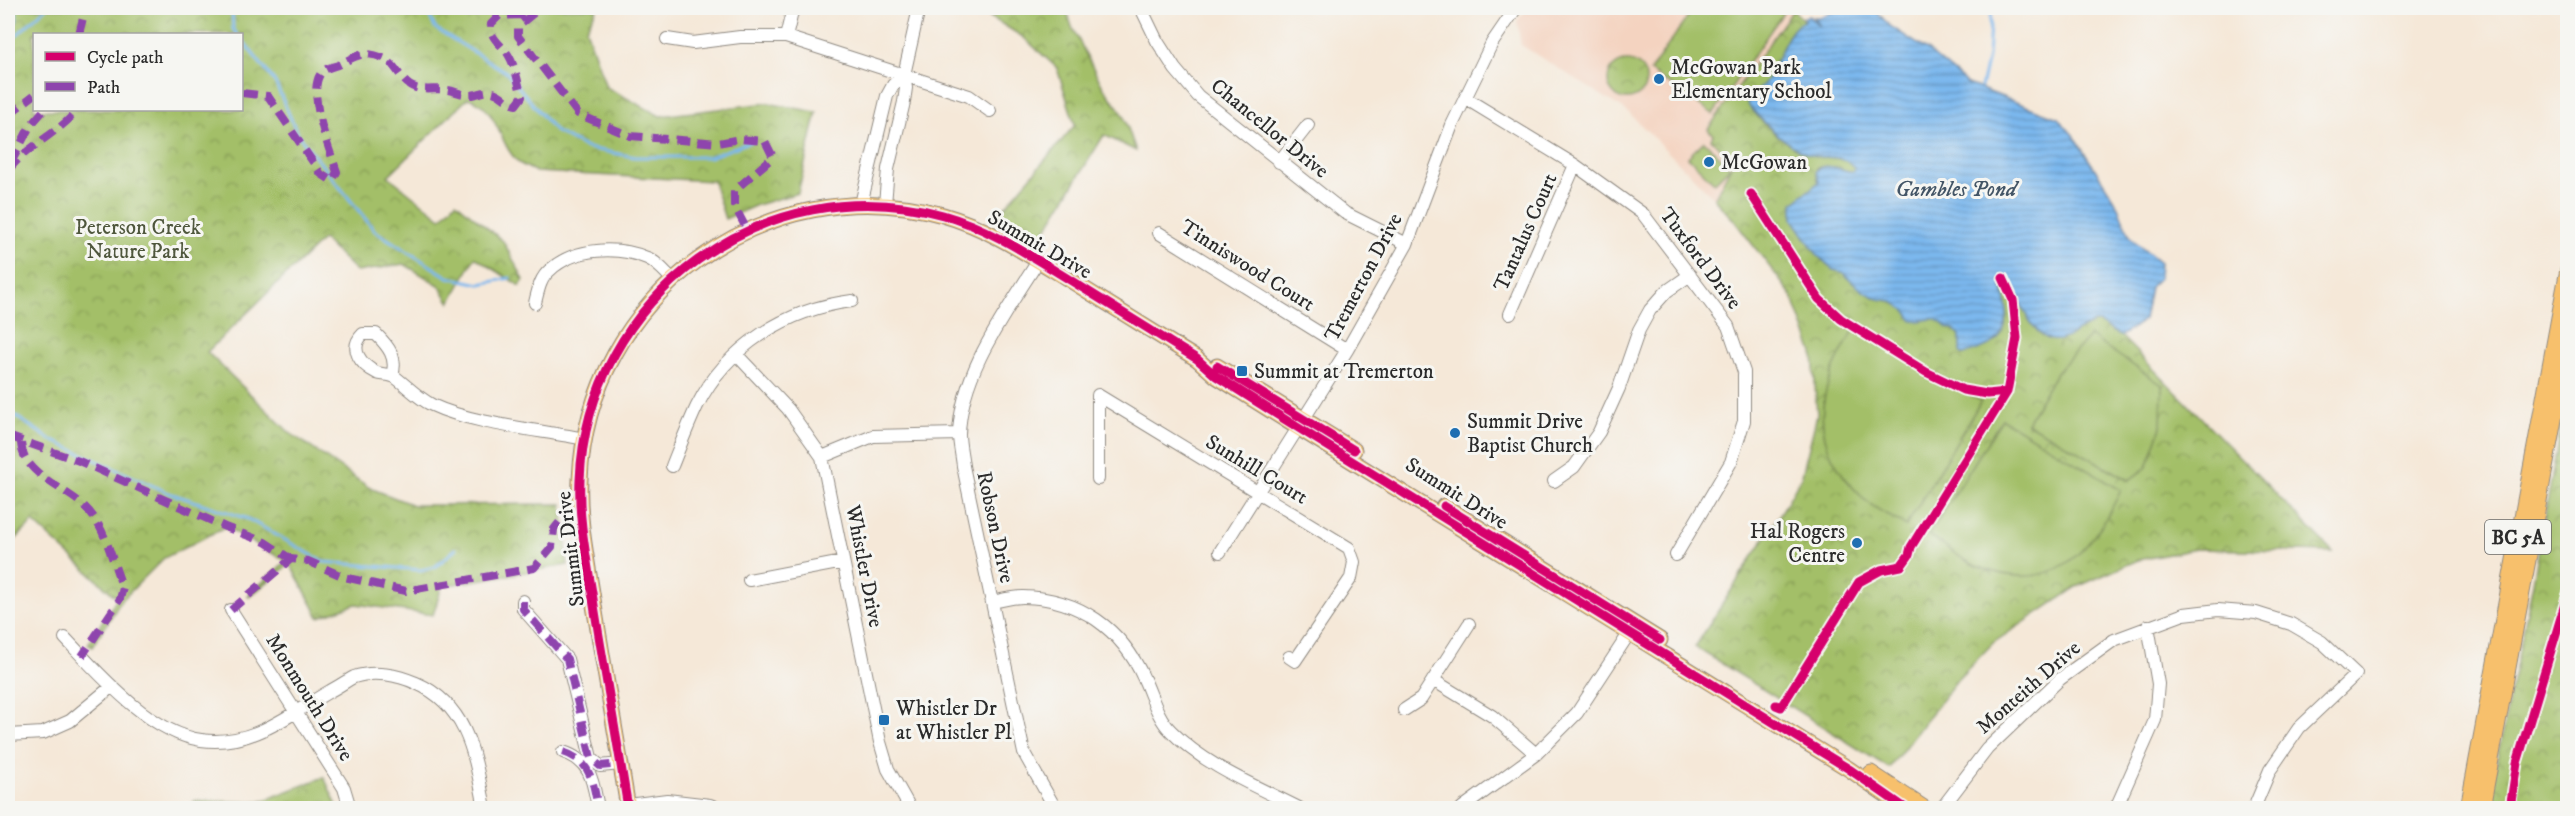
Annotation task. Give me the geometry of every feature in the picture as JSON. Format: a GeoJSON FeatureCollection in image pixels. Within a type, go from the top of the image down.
{"type":"FeatureCollection","features":[{"type":"Feature","properties":{"kind":"main road","name":"Summit Drive"},"geometry":{"type":"LineString","coordinates":[[628,806],[584,543],[579,480],[593,403],[604,373],[617,348],[640,315],[672,279],[713,249],[777,220],[818,209],[885,204],[917,209],[968,224],[1002,239],[1197,358],[1216,376],[1300,423],[1633,629],[1905,808]]}},
{"type":"Feature","properties":{"kind":"main road","name":"BC 5A"},"geometry":{"type":"LineString","coordinates":[[2468,808],[2568,269]]}},
{"type":"Feature","properties":{"kind":"main road","name":"BC 5A"},"geometry":{"type":"LineString","coordinates":[[2482,808],[2568,344]]}},
{"type":"Feature","properties":{"kind":"main road","name":"Summit Drive"},"geometry":{"type":"LineString","coordinates":[[1633,629],[1761,702],[1924,808]]}},
{"type":"Feature","properties":{"kind":"street"},"geometry":{"type":"LineString","coordinates":[[786,37],[793,8]]}},
{"type":"Feature","properties":{"kind":"street"},"geometry":{"type":"LineString","coordinates":[[885,204],[888,170],[904,102],[906,88],[904,75],[919,8]]}},
{"type":"Feature","properties":{"kind":"street","name":"Chancellor Drive"},"geometry":{"type":"LineString","coordinates":[[1142,8],[1157,41],[1175,69],[1198,96],[1345,213],[1407,244]]}},
{"type":"Feature","properties":{"kind":"street","name":"Tremerton Drive"},"geometry":{"type":"LineString","coordinates":[[1220,552],[1347,350],[1407,244],[1452,125],[1492,43],[1516,8]]}},
{"type":"Feature","properties":{"kind":"street"},"geometry":{"type":"LineString","coordinates":[[667,39],[693,43],[740,37],[786,37],[969,96],[990,111]]}},
{"type":"Feature","properties":{"kind":"street"},"geometry":{"type":"LineString","coordinates":[[861,204],[887,96],[893,85],[904,75]]}},
{"type":"Feature","properties":{"kind":"street","name":"Tuxford Drive"},"geometry":{"type":"LineString","coordinates":[[1465,98],[1575,165],[1643,214],[1728,326],[1744,372],[1744,422],[1731,462],[1676,555]]}},
{"type":"Feature","properties":{"kind":"street"},"geometry":{"type":"LineString","coordinates":[[1279,162],[1308,125]]}},
{"type":"Feature","properties":{"kind":"street","name":"Tantalus Court"},"geometry":{"type":"LineString","coordinates":[[1510,314],[1575,165]]}},
{"type":"Feature","properties":{"kind":"street","name":"Tinniswood Court"},"geometry":{"type":"LineString","coordinates":[[1159,233],[1347,350]]}},
{"type":"Feature","properties":{"kind":"street"},"geometry":{"type":"LineString","coordinates":[[535,303],[540,284],[550,269],[574,256],[603,249],[649,258],[672,279]]}},
{"type":"Feature","properties":{"kind":"street","name":"Robson Drive"},"geometry":{"type":"LineString","coordinates":[[1038,261],[971,375],[963,404],[959,434],[963,466],[1024,753],[1055,808]]}},
{"type":"Feature","properties":{"kind":"street"},"geometry":{"type":"LineString","coordinates":[[1554,481],[1574,467],[1599,432],[1620,388],[1639,330],[1650,310],[1666,291],[1690,275]]}},
{"type":"Feature","properties":{"kind":"street"},"geometry":{"type":"LineString","coordinates":[[672,466],[697,406],[714,378],[736,354],[767,329],[787,319],[826,304],[852,301]]}},
{"type":"Feature","properties":{"kind":"street","name":"Whistler Drive"},"geometry":{"type":"LineString","coordinates":[[736,354],[788,409],[822,456],[880,742],[888,769],[910,808]]}},
{"type":"Feature","properties":{"kind":"street"},"geometry":{"type":"LineString","coordinates":[[392,375],[429,403],[455,413],[585,439]]}},
{"type":"Feature","properties":{"kind":"street","name":"Sunhill Court"},"geometry":{"type":"LineString","coordinates":[[1098,479],[1098,395],[1349,548],[1354,562],[1351,578],[1295,661],[1289,657]]}},
{"type":"Feature","properties":{"kind":"street"},"geometry":{"type":"LineString","coordinates":[[822,456],[873,436],[959,434]]}},
{"type":"Feature","properties":{"kind":"street"},"geometry":{"type":"LineString","coordinates":[[749,580],[843,562]]}},
{"type":"Feature","properties":{"kind":"street"},"geometry":{"type":"LineString","coordinates":[[992,602],[1022,597],[1059,600],[1100,620],[1130,652],[1169,730],[1196,753],[1299,808]]}},
{"type":"Feature","properties":{"kind":"street"},"geometry":{"type":"LineString","coordinates":[[523,601],[523,609],[567,659],[591,758],[600,766],[621,764]]}},
{"type":"Feature","properties":{"kind":"street","name":"Monmouth Drive"},"geometry":{"type":"LineString","coordinates":[[231,610],[344,788],[350,808]]}},
{"type":"Feature","properties":{"kind":"street","name":"Monteith Drive"},"geometry":{"type":"LineString","coordinates":[[1942,808],[1987,749],[2060,679],[2114,640],[2184,614],[2218,610],[2256,613],[2291,624],[2322,642],[2356,674],[2299,728],[2270,770],[2254,808]]}},
{"type":"Feature","properties":{"kind":"street"},"geometry":{"type":"LineString","coordinates":[[1404,710],[1421,699],[1470,624]]}},
{"type":"Feature","properties":{"kind":"street"},"geometry":{"type":"LineString","coordinates":[[2116,808],[2155,720],[2158,684],[2148,626]]}},
{"type":"Feature","properties":{"kind":"street"},"geometry":{"type":"LineString","coordinates":[[1462,808],[1536,754],[1577,713],[1633,629]]}},
{"type":"Feature","properties":{"kind":"street"},"geometry":{"type":"LineString","coordinates":[[65,638],[111,687],[167,729],[200,740],[228,741],[263,732],[355,677],[376,674],[399,677],[437,693],[457,715],[473,751],[485,808]]}},
{"type":"Feature","properties":{"kind":"street"},"geometry":{"type":"LineString","coordinates":[[1433,681],[1492,716],[1536,754]]}},
{"type":"Feature","properties":{"kind":"street"},"geometry":{"type":"LineString","coordinates":[[8,735],[43,733],[70,721],[111,687]]}},
{"type":"Feature","properties":{"kind":"street"},"geometry":{"type":"LineString","coordinates":[[563,752],[573,755],[591,774],[598,808]]}},
{"type":"Feature","properties":{"kind":"street"},"geometry":{"type":"LineString","coordinates":[[628,806],[667,800],[717,808]]}},
{"type":"Feature","properties":{"kind":"shaded area","name":"McGowan Park Elementary School"},"geometry":{"type":"Polygon","coordinates":[[[1528,8],[1794,9],[1708,130],[1735,159],[1714,198],[1628,112],[1521,45],[1517,21],[1528,8]]]}},
{"type":"Feature","properties":{"kind":"green space","name":"Peterson Creek Nature Park"},"geometry":{"type":"Polygon","coordinates":[[[8,8],[597,8],[586,29],[606,87],[660,116],[767,103],[817,112],[798,193],[757,205],[725,219],[713,181],[536,172],[519,163],[506,146],[486,109],[478,102],[468,98],[388,176],[441,218],[456,202],[503,241],[524,280],[520,286],[475,257],[450,303],[439,285],[404,264],[357,272],[323,239],[207,352],[290,433],[370,488],[413,505],[562,504],[568,565],[442,586],[433,615],[356,604],[319,617],[290,564],[249,597],[247,596],[286,561],[225,527],[164,558],[121,601],[92,647],[88,644],[117,598],[33,522],[8,547],[8,8]]]}},
{"type":"Feature","properties":{"kind":"green space"},"geometry":{"type":"Polygon","coordinates":[[[989,8],[1066,8],[1072,27],[1103,87],[1123,114],[1136,151],[1104,135],[1040,239],[997,216],[1075,125],[1057,68],[1023,37],[989,16],[989,8]]]}},
{"type":"Feature","properties":{"kind":"green space"},"geometry":{"type":"Polygon","coordinates":[[[1694,8],[1775,8],[1783,13],[1713,114],[1650,71],[1694,8]]]}},
{"type":"Feature","properties":{"kind":"green space"},"geometry":{"type":"Polygon","coordinates":[[[1793,10],[1805,22],[1793,30],[1768,79],[1747,103],[1767,126],[1794,147],[1812,155],[1845,160],[1855,168],[1853,172],[1826,166],[1817,168],[1819,182],[1793,203],[1793,219],[1818,256],[1834,270],[1842,272],[1863,291],[1879,299],[1892,301],[1907,311],[1913,321],[1932,318],[1940,320],[1949,329],[1954,329],[1960,336],[1960,352],[1963,355],[1991,342],[2004,329],[2006,310],[2001,281],[2004,277],[2008,279],[2028,318],[2042,335],[2050,340],[2063,339],[2093,323],[2099,323],[2121,336],[2333,552],[2196,549],[2138,560],[2077,587],[1993,643],[1957,680],[1889,768],[1695,647],[1785,506],[1802,475],[1817,415],[1813,353],[1792,296],[1733,219],[1714,199],[1733,162],[1711,139],[1713,135],[1708,129],[1793,10]]]}},
{"type":"Feature","properties":{"kind":"green space"},"geometry":{"type":"Polygon","coordinates":[[[1627,61],[1640,67],[1646,80],[1640,93],[1627,99],[1614,93],[1608,80],[1614,67],[1627,61]]]}},
{"type":"Feature","properties":{"kind":"green space","name":"McGowan"},"geometry":{"type":"Polygon","coordinates":[[[1704,141],[1730,167],[1714,183],[1688,157],[1704,141]]]}},
{"type":"Feature","properties":{"kind":"green space"},"geometry":{"type":"Polygon","coordinates":[[[1856,327],[1981,401],[1906,526],[1863,498],[1844,477],[1831,456],[1824,436],[1822,415],[1825,394],[1842,350],[1856,327]]]}},
{"type":"Feature","properties":{"kind":"green space"},"geometry":{"type":"Polygon","coordinates":[[[2090,336],[2162,385],[2161,427],[2147,467],[2129,480],[2027,423],[2056,373],[2090,336]]]}},
{"type":"Feature","properties":{"kind":"green space"},"geometry":{"type":"Polygon","coordinates":[[[2567,391],[2567,808],[2487,808],[2533,583],[2567,391]]]}},
{"type":"Feature","properties":{"kind":"green space"},"geometry":{"type":"Polygon","coordinates":[[[2002,419],[2121,490],[2097,533],[2083,550],[2067,563],[2049,572],[2029,576],[2005,575],[1979,567],[1960,557],[1929,535],[2002,419]]]}},
{"type":"Feature","properties":{"kind":"green space"},"geometry":{"type":"Polygon","coordinates":[[[324,777],[338,808],[190,808],[194,801],[260,802],[324,777]]]}},
{"type":"Feature","properties":{"kind":"water","name":"Gambles Pond"},"geometry":{"type":"Polygon","coordinates":[[[1840,10],[1875,10],[1890,26],[1927,50],[1968,84],[2058,118],[2073,135],[2115,200],[2131,238],[2160,262],[2159,278],[2150,287],[2144,320],[2121,336],[2099,323],[2093,323],[2063,339],[2050,340],[2042,335],[2028,318],[2008,279],[2004,277],[2001,281],[2007,315],[2003,331],[1991,344],[1964,355],[1960,352],[1960,336],[1954,329],[1947,328],[1934,319],[1913,321],[1906,311],[1892,301],[1879,299],[1863,291],[1842,272],[1834,270],[1818,256],[1793,219],[1793,203],[1819,182],[1816,171],[1820,168],[1829,166],[1853,172],[1855,168],[1845,160],[1803,152],[1785,141],[1747,103],[1766,82],[1788,37],[1799,24],[1805,21],[1804,17],[1809,16],[1819,26],[1813,17],[1840,10]]]}},
{"type":"Feature","properties":{"kind":"waterway"},"geometry":{"type":"LineString","coordinates":[[8,38],[16,20],[16,8]]}},
{"type":"Feature","properties":{"kind":"waterway"},"geometry":{"type":"LineString","coordinates":[[8,43],[46,8]]}},
{"type":"Feature","properties":{"kind":"waterway"},"geometry":{"type":"LineString","coordinates":[[232,8],[233,29],[236,33]]}},
{"type":"Feature","properties":{"kind":"waterway"},"geometry":{"type":"LineString","coordinates":[[426,8],[435,28],[506,72],[556,132],[587,148],[635,157],[709,157],[752,141]]}},
{"type":"Feature","properties":{"kind":"waterway"},"geometry":{"type":"LineString","coordinates":[[1981,87],[1988,57],[1991,8]]}},
{"type":"Feature","properties":{"kind":"waterway"},"geometry":{"type":"LineString","coordinates":[[243,41],[275,82],[298,135],[375,231],[448,277],[480,284],[510,278]]}},
{"type":"Feature","properties":{"kind":"waterway"},"geometry":{"type":"LineString","coordinates":[[8,411],[51,440],[169,493],[248,519],[324,562],[421,570],[435,567],[456,549]]}},
{"type":"Feature","properties":{"kind":"marked path"},"geometry":{"type":"LineString","coordinates":[[79,33],[83,18],[90,8]]}},
{"type":"Feature","properties":{"kind":"marked path"},"geometry":{"type":"LineString","coordinates":[[243,93],[268,96],[321,174],[332,181],[337,172],[324,135],[317,105],[318,79],[323,71],[356,56],[370,54],[388,61],[406,82],[416,88],[444,89],[470,95],[493,92],[516,105],[522,97],[515,71],[509,56],[494,38],[491,24],[499,16],[522,15],[540,8]]}},
{"type":"Feature","properties":{"kind":"marked path"},"geometry":{"type":"LineString","coordinates":[[534,13],[518,26],[518,36],[578,114],[630,136],[718,143],[740,139],[765,141],[773,157],[734,191],[734,205],[748,232]]}},
{"type":"Feature","properties":{"kind":"marked path"},"geometry":{"type":"LineString","coordinates":[[8,115],[33,96]]}},
{"type":"Feature","properties":{"kind":"marked path"},"geometry":{"type":"LineString","coordinates":[[11,163],[30,126],[43,111]]}},
{"type":"Feature","properties":{"kind":"marked path"},"geometry":{"type":"LineString","coordinates":[[8,171],[24,154],[62,126],[76,111]]}},
{"type":"Feature","properties":{"kind":"marked path"},"geometry":{"type":"LineString","coordinates":[[8,436],[79,461],[225,527],[265,542],[291,559]]}},
{"type":"Feature","properties":{"kind":"marked path"},"geometry":{"type":"LineString","coordinates":[[21,443],[23,454],[37,472],[76,499],[92,515],[108,545],[123,588],[120,599],[82,656]]}},
{"type":"Feature","properties":{"kind":"marked path"},"geometry":{"type":"LineString","coordinates":[[231,610],[291,559],[308,561],[344,577],[406,591],[534,568],[552,547],[554,529],[566,514],[582,510]]}},
{"type":"Feature","properties":{"kind":"marked path"},"geometry":{"type":"LineString","coordinates":[[523,601],[523,609],[567,659],[591,758],[600,766],[621,764]]}},
{"type":"Feature","properties":{"kind":"marked path"},"geometry":{"type":"LineString","coordinates":[[563,752],[573,756],[586,767],[598,808]]}},
{"type":"Feature","properties":{"kind":"cycle path"},"geometry":{"type":"LineString","coordinates":[[1751,194],[1819,299],[1841,319],[1926,372],[1963,390],[1987,394],[2007,392]]}},
{"type":"Feature","properties":{"kind":"cycle path"},"geometry":{"type":"LineString","coordinates":[[628,808],[582,525],[580,480],[590,414],[615,354],[651,302],[698,260],[752,229],[813,210],[877,205],[943,215],[976,227],[1024,252],[1197,359],[1216,376],[1297,427],[1849,769],[1905,808]]}},
{"type":"Feature","properties":{"kind":"cycle path"},"geometry":{"type":"LineString","coordinates":[[1776,705],[1781,707],[1859,582],[1881,570],[1901,566],[2007,392],[2017,338],[2013,300],[2003,278]]}},
{"type":"Feature","properties":{"kind":"cycle path"},"geometry":{"type":"LineString","coordinates":[[1217,366],[1354,450]]}},
{"type":"Feature","properties":{"kind":"cycle path"},"geometry":{"type":"LineString","coordinates":[[1444,506],[1660,640]]}},
{"type":"Feature","properties":{"kind":"cycle path"},"geometry":{"type":"LineString","coordinates":[[2510,808],[2517,763],[2568,594]]}},
{"type":"Feature","properties":{"kind":"place","name":"McGowan Park Elementary School"},"geometry":{"type":"Point","coordinates":[1659,79]}},
{"type":"Feature","properties":{"kind":"place","name":"McGowan"},"geometry":{"type":"Point","coordinates":[1709,162]}},
{"type":"Feature","properties":{"kind":"place","name":"Summit at Tremerton"},"geometry":{"type":"Point","coordinates":[1242,371]}},
{"type":"Feature","properties":{"kind":"place","name":"Summit Drive Baptist Church"},"geometry":{"type":"Point","coordinates":[1455,433]}},
{"type":"Feature","properties":{"kind":"place","name":"Hal Rogers Centre"},"geometry":{"type":"Point","coordinates":[1857,543]}},
{"type":"Feature","properties":{"kind":"place","name":"Whistler Dr at Whistler Pl"},"geometry":{"type":"Point","coordinates":[884,720]}}]}
